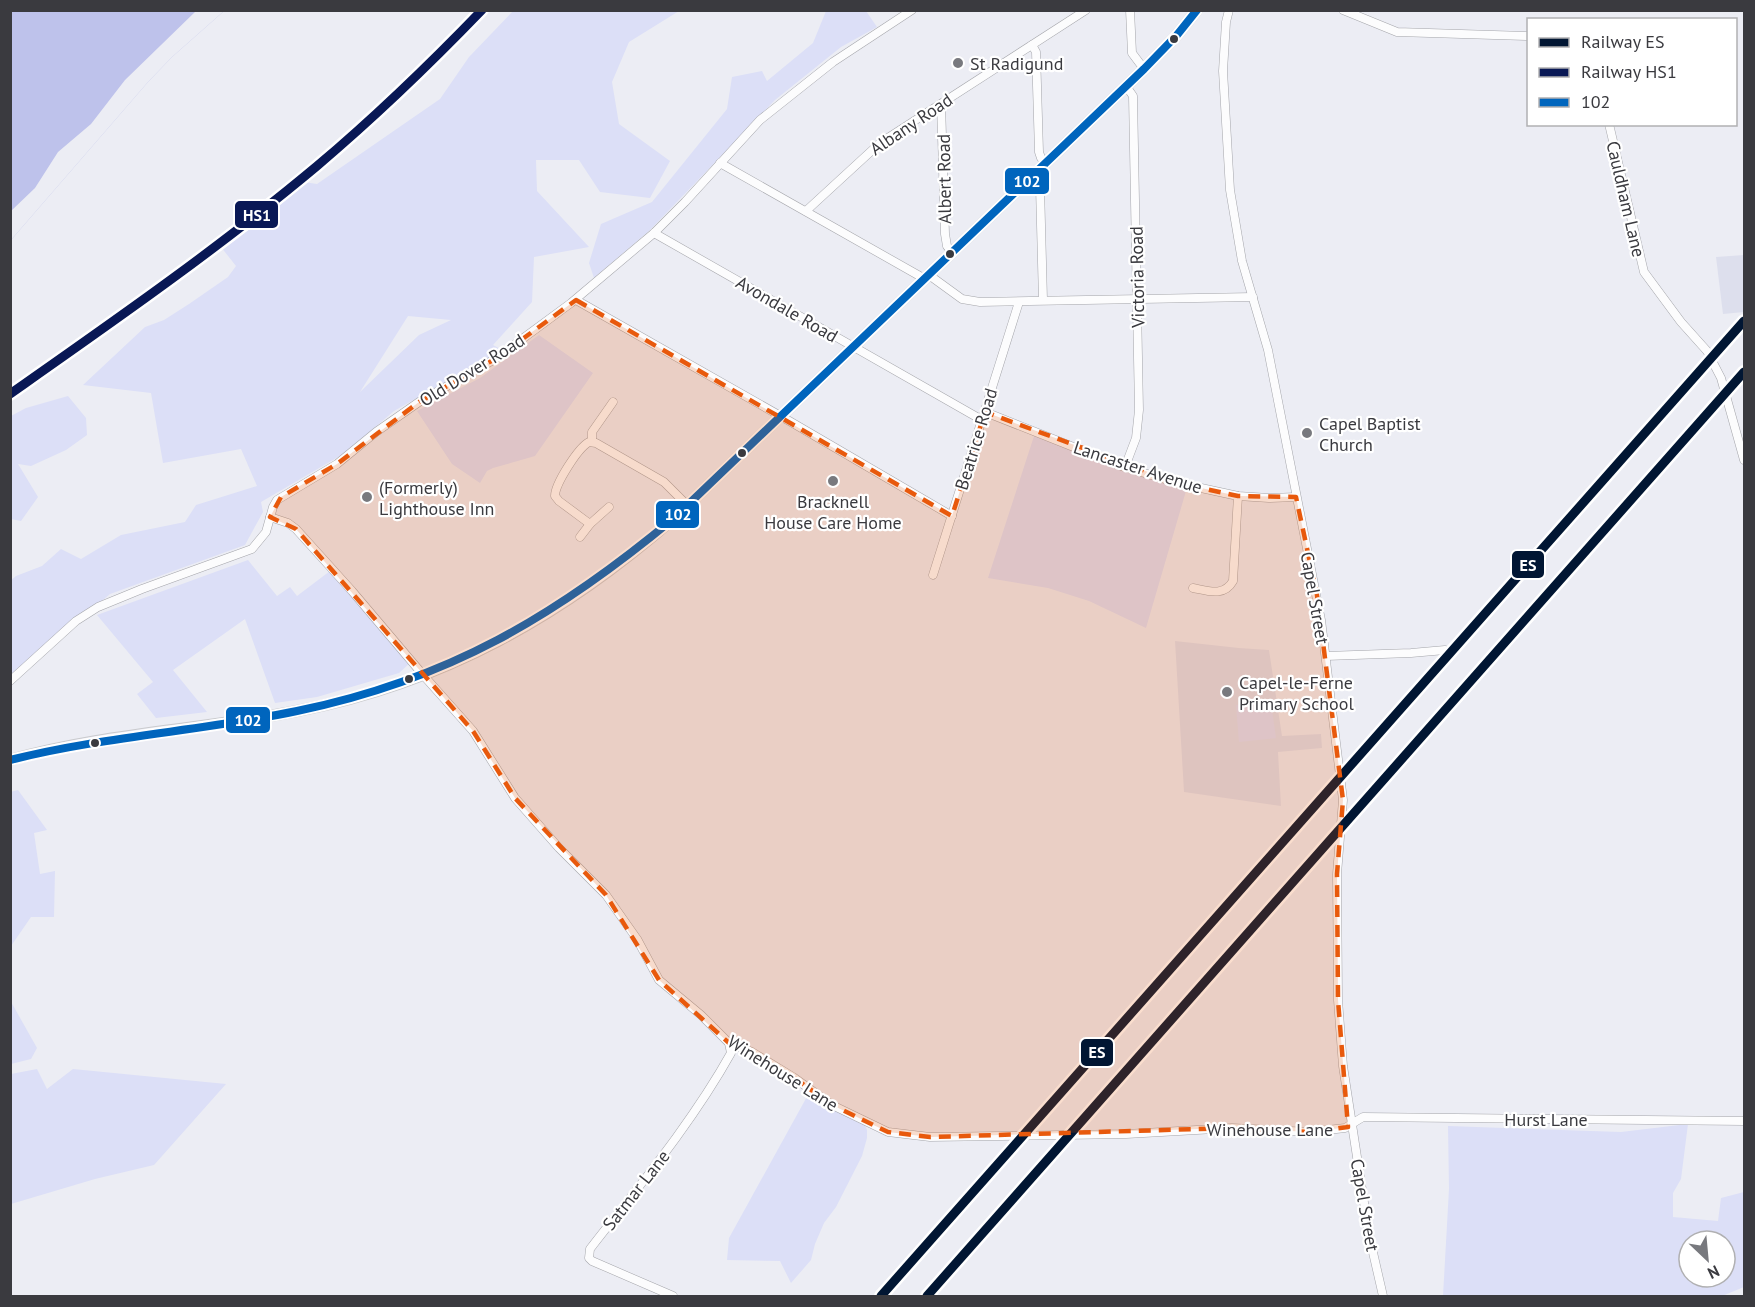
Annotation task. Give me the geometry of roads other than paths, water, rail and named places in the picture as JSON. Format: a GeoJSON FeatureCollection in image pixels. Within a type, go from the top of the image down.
{"type":"FeatureCollection","features":[{"type":"Feature","properties":{"kind":"main road"},"geometry":{"type":"LineString","coordinates":[[10,760],[107,738],[298,711],[378,692],[424,676],[487,647],[559,607],[617,567],[688,506],[1144,69],[1177,35],[1197,10]]}},
{"type":"Feature","properties":{"kind":"street","name":"Old Dover Road"},"geometry":{"type":"LineString","coordinates":[[10,681],[76,621],[90,612],[142,589],[252,549],[266,532],[273,507],[281,497],[337,464],[418,402],[495,359],[576,300],[654,233],[760,120],[833,62],[912,10]]}},
{"type":"Feature","properties":{"kind":"street","name":"Albany Road"},"geometry":{"type":"LineString","coordinates":[[806,211],[870,151],[1086,10]]}},
{"type":"Feature","properties":{"kind":"street"},"geometry":{"type":"LineString","coordinates":[[1130,10],[1132,53],[1144,69]]}},
{"type":"Feature","properties":{"kind":"street","name":"Capel Street"},"geometry":{"type":"LineString","coordinates":[[1229,10],[1226,22],[1223,72],[1230,190],[1238,243],[1268,350],[1296,497],[1316,583],[1343,800],[1337,874],[1338,1008],[1343,1066],[1350,1124],[1369,1235],[1383,1296]]}},
{"type":"Feature","properties":{"kind":"street"},"geometry":{"type":"LineString","coordinates":[[1342,10],[1398,32],[1527,36]]}},
{"type":"Feature","properties":{"kind":"street"},"geometry":{"type":"LineString","coordinates":[[1032,45],[1036,52],[1040,152],[1041,158],[1047,162]]}},
{"type":"Feature","properties":{"kind":"street","name":"Victoria Road"},"geometry":{"type":"LineString","coordinates":[[1125,467],[1134,447],[1139,422],[1132,94],[1126,86]]}},
{"type":"Feature","properties":{"kind":"street","name":"Albert Road"},"geometry":{"type":"LineString","coordinates":[[941,104],[945,234],[947,246],[952,252]]}},
{"type":"Feature","properties":{"kind":"street","name":"Cauldham Lane"},"geometry":{"type":"LineString","coordinates":[[1609,126],[1644,272],[1681,322],[1707,351],[1721,378],[1744,460]]}},
{"type":"Feature","properties":{"kind":"street"},"geometry":{"type":"LineString","coordinates":[[720,163],[927,277],[966,301],[1253,297]]}},
{"type":"Feature","properties":{"kind":"street"},"geometry":{"type":"LineString","coordinates":[[1033,175],[1040,187],[1042,300]]}},
{"type":"Feature","properties":{"kind":"street","name":"Avondale Road"},"geometry":{"type":"LineString","coordinates":[[654,233],[853,347],[984,416]]}},
{"type":"Feature","properties":{"kind":"street"},"geometry":{"type":"LineString","coordinates":[[576,300],[952,516]]}},
{"type":"Feature","properties":{"kind":"street","name":"Beatrice Road"},"geometry":{"type":"LineString","coordinates":[[933,575],[1019,302]]}},
{"type":"Feature","properties":{"kind":"street"},"geometry":{"type":"LineString","coordinates":[[592,442],[592,432],[613,402]]}},
{"type":"Feature","properties":{"kind":"street","name":"Lancaster Avenue"},"geometry":{"type":"LineString","coordinates":[[984,416],[1125,467],[1178,483],[1238,496],[1296,497]]}},
{"type":"Feature","properties":{"kind":"street"},"geometry":{"type":"LineString","coordinates":[[590,524],[559,501],[555,493],[556,487],[580,449],[592,442],[659,479],[688,506]]}},
{"type":"Feature","properties":{"kind":"street"},"geometry":{"type":"LineString","coordinates":[[1193,588],[1219,592],[1228,588],[1234,578],[1238,496]]}},
{"type":"Feature","properties":{"kind":"street"},"geometry":{"type":"LineString","coordinates":[[580,537],[590,524],[609,507]]}},
{"type":"Feature","properties":{"kind":"street","name":"Winehouse Lane"},"geometry":{"type":"LineString","coordinates":[[270,518],[288,523],[296,529],[473,731],[515,798],[606,896],[637,939],[659,980],[720,1032],[729,1043],[752,1052],[793,1077],[832,1105],[888,1132],[930,1137],[1126,1134],[1232,1128],[1310,1131],[1345,1128],[1350,1124]]}},
{"type":"Feature","properties":{"kind":"street"},"geometry":{"type":"LineString","coordinates":[[1326,656],[1445,650]]}},
{"type":"Feature","properties":{"kind":"street","name":"Satmar Lane"},"geometry":{"type":"LineString","coordinates":[[673,1296],[592,1261],[589,1258],[590,1249],[673,1142],[723,1068],[731,1053],[729,1043]]}},
{"type":"Feature","properties":{"kind":"street","name":"Hurst Lane"},"geometry":{"type":"LineString","coordinates":[[1350,1124],[1363,1117],[1744,1120]]}},
{"type":"Feature","properties":{"kind":"water"},"geometry":{"type":"Polygon","coordinates":[[[11,11],[224,11],[172,57],[148,82],[11,240],[11,11]]]}},
{"type":"Feature","properties":{"kind":"rail line","name":"HS1"},"geometry":{"type":"LineString","coordinates":[[10,394],[166,283],[280,196],[381,110],[482,10]]}},
{"type":"Feature","properties":{"kind":"rail line","name":"ES"},"geometry":{"type":"LineString","coordinates":[[881,1296],[1744,321]]}},
{"type":"Feature","properties":{"kind":"rail line","name":"ES"},"geometry":{"type":"LineString","coordinates":[[927,1296],[1744,372]]}},
{"type":"Feature","properties":{"kind":"place","name":"St Radigund"},"geometry":{"type":"Point","coordinates":[958,63]}},
{"type":"Feature","properties":{"kind":"place","name":"Capel Baptist Church"},"geometry":{"type":"Point","coordinates":[1307,433]}},
{"type":"Feature","properties":{"kind":"place","name":"Bracknell House Care Home"},"geometry":{"type":"Point","coordinates":[833,481]}},
{"type":"Feature","properties":{"kind":"place","name":"(Formerly) Lighthouse Inn"},"geometry":{"type":"Point","coordinates":[367,497]}},
{"type":"Feature","properties":{"kind":"place","name":"Capel-le-Ferne Primary School"},"geometry":{"type":"Point","coordinates":[1227,692]}}]}
